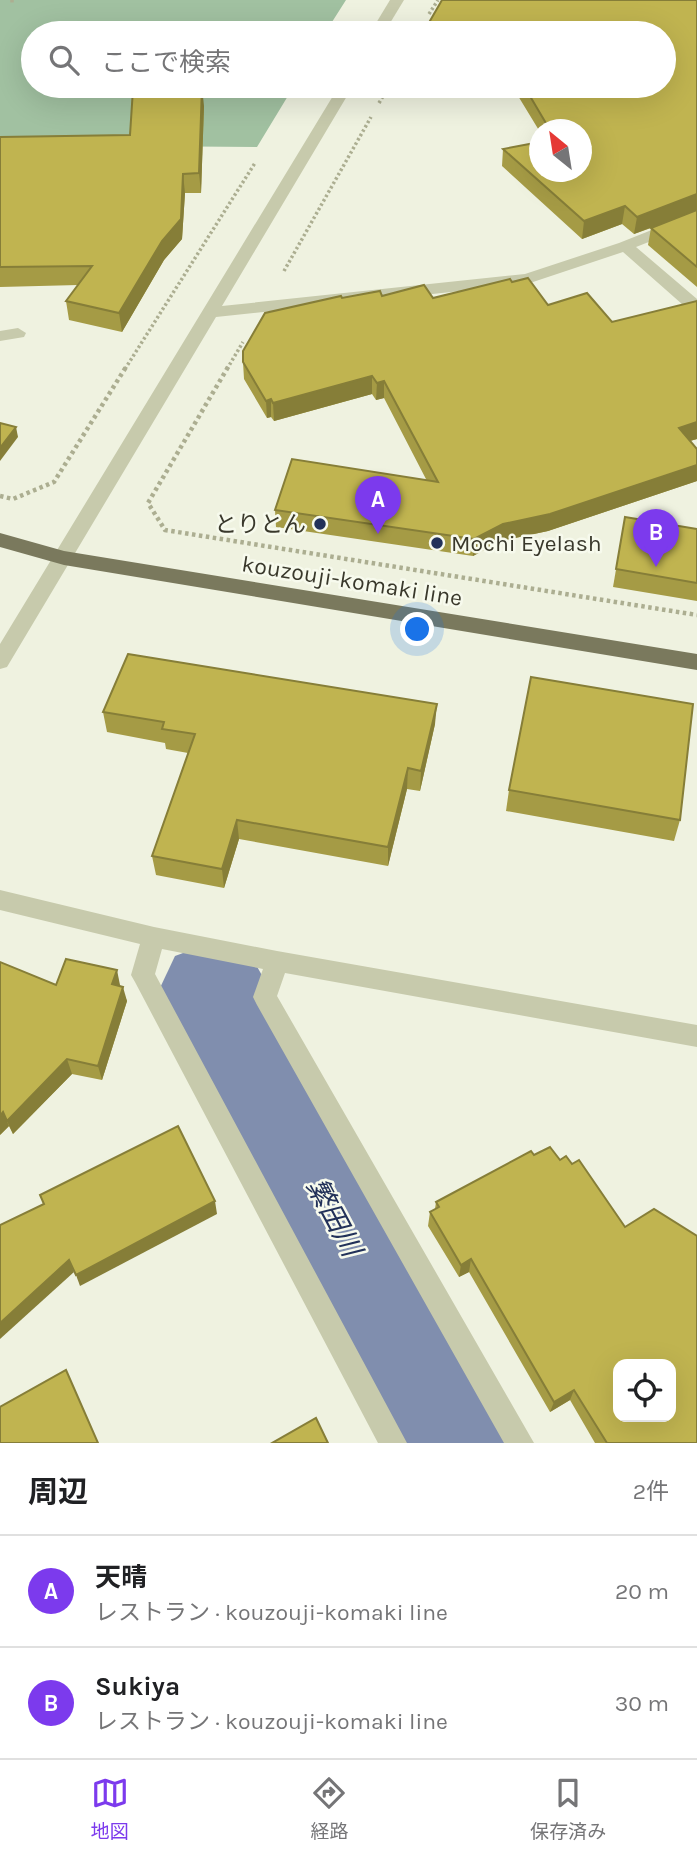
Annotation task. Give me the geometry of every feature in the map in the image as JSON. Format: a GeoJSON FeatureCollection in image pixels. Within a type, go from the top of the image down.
{"type":"FeatureCollection","features":[{"type":"Feature","properties":{"kind":"main road","name":"kouzouji-komaki line"},"geometry":{"type":"LineString","coordinates":[[0,540],[64,558],[697,662]]}},
{"type":"Feature","properties":{"kind":"street"},"geometry":{"type":"LineString","coordinates":[[384,21],[397,0]]}},
{"type":"Feature","properties":{"kind":"street"},"geometry":{"type":"LineString","coordinates":[[0,661],[339,98]]}},
{"type":"Feature","properties":{"kind":"street"},"geometry":{"type":"LineString","coordinates":[[211,312],[527,279],[625,246],[697,217]]}},
{"type":"Feature","properties":{"kind":"street"},"geometry":{"type":"LineString","coordinates":[[625,246],[697,308]]}},
{"type":"Feature","properties":{"kind":"street"},"geometry":{"type":"LineString","coordinates":[[0,336],[18,333]]}},
{"type":"Feature","properties":{"kind":"street"},"geometry":{"type":"LineString","coordinates":[[0,900],[154,937],[697,1036]]}},
{"type":"Feature","properties":{"kind":"street"},"geometry":{"type":"LineString","coordinates":[[154,937],[143,975],[393,1443]]}},
{"type":"Feature","properties":{"kind":"street"},"geometry":{"type":"LineString","coordinates":[[278,961],[265,997],[520,1443]]}},
{"type":"Feature","properties":{"kind":"path"},"geometry":{"type":"LineString","coordinates":[[0,496],[13,499],[54,482],[260,156]]}},
{"type":"Feature","properties":{"kind":"path"},"geometry":{"type":"LineString","coordinates":[[165,530],[697,615]]}},
{"type":"Feature","properties":{"kind":"green space"},"geometry":{"type":"Polygon","coordinates":[[[0,0],[346,0],[333,21],[21,21],[21,98],[287,98],[257,147],[0,145],[0,0]]]}},
{"type":"Feature","properties":{"kind":"building"},"geometry":{"type":"Polygon","coordinates":[[[442,0],[697,0],[697,194],[637,217],[625,206],[584,221],[540,182],[592,182],[592,119],[544,119],[531,98],[676,98],[676,21],[430,21],[442,0]]]}},
{"type":"Feature","properties":{"kind":"building"},"geometry":{"type":"Polygon","coordinates":[[[132,98],[202,98],[199,173],[183,174],[181,219],[162,241],[119,313],[66,301],[92,266],[0,267],[0,137],[130,135],[132,98]]]}},
{"type":"Feature","properties":{"kind":"building"},"geometry":{"type":"Polygon","coordinates":[[[529,144],[529,172],[503,149],[529,144]]]}},
{"type":"Feature","properties":{"kind":"building"},"geometry":{"type":"Polygon","coordinates":[[[697,210],[697,267],[651,228],[697,210]]]}},
{"type":"Feature","properties":{"kind":"building"},"geometry":{"type":"Polygon","coordinates":[[[528,278],[548,305],[587,293],[612,322],[697,301],[697,422],[679,428],[697,449],[697,465],[550,514],[503,524],[474,539],[275,510],[292,459],[438,482],[384,381],[377,383],[372,376],[273,403],[271,399],[266,401],[243,362],[243,351],[265,313],[341,296],[342,298],[380,291],[382,296],[424,285],[433,298],[510,279],[512,282],[528,278]]]}},
{"type":"Feature","properties":{"kind":"building"},"geometry":{"type":"Polygon","coordinates":[[[0,423],[16,427],[0,448],[0,423]]]}},
{"type":"Feature","properties":{"kind":"building"},"geometry":{"type":"Polygon","coordinates":[[[625,517],[697,529],[697,583],[616,569],[625,517]]]}},
{"type":"Feature","properties":{"kind":"building"},"geometry":{"type":"Polygon","coordinates":[[[128,654],[437,704],[421,771],[408,768],[388,847],[237,820],[222,869],[152,856],[195,734],[162,729],[164,722],[103,712],[128,654]]]}},
{"type":"Feature","properties":{"kind":"building"},"geometry":{"type":"Polygon","coordinates":[[[531,677],[693,704],[680,820],[509,790],[531,677]]]}},
{"type":"Feature","properties":{"kind":"building"},"geometry":{"type":"Polygon","coordinates":[[[66,959],[117,970],[112,984],[123,987],[98,1066],[67,1059],[7,1121],[3,1112],[0,1116],[0,962],[56,985],[66,959]]]}},
{"type":"Feature","properties":{"kind":"building"},"geometry":{"type":"Polygon","coordinates":[[[178,1126],[215,1201],[76,1275],[69,1260],[0,1323],[0,1225],[44,1204],[40,1195],[178,1126]]]}},
{"type":"Feature","properties":{"kind":"building"},"geometry":{"type":"Polygon","coordinates":[[[550,1147],[560,1160],[566,1156],[572,1164],[579,1160],[625,1227],[654,1209],[697,1236],[697,1443],[607,1443],[574,1390],[554,1402],[471,1259],[461,1265],[430,1212],[439,1207],[436,1202],[531,1151],[534,1155],[550,1147]]]}},
{"type":"Feature","properties":{"kind":"building"},"geometry":{"type":"Polygon","coordinates":[[[66,1370],[98,1443],[0,1443],[0,1407],[66,1370]]]}},
{"type":"Feature","properties":{"kind":"building"},"geometry":{"type":"Polygon","coordinates":[[[316,1418],[328,1443],[272,1443],[316,1418]]]}},
{"type":"Feature","properties":{"kind":"waterway","name":"繁田川"},"geometry":{"type":"LineString","coordinates":[[213,990],[456,1443]]}},
{"type":"Feature","properties":{"kind":"place","name":"とりとん"},"geometry":{"type":"Point","coordinates":[320,524]}},
{"type":"Feature","properties":{"kind":"place","name":"天晴"},"geometry":{"type":"Point","coordinates":[378,534]}},
{"type":"Feature","properties":{"kind":"place","name":"Mochi Eyelash"},"geometry":{"type":"Point","coordinates":[437,543]}},
{"type":"Feature","properties":{"kind":"place","name":"Sukiya"},"geometry":{"type":"Point","coordinates":[656,567]}}]}
